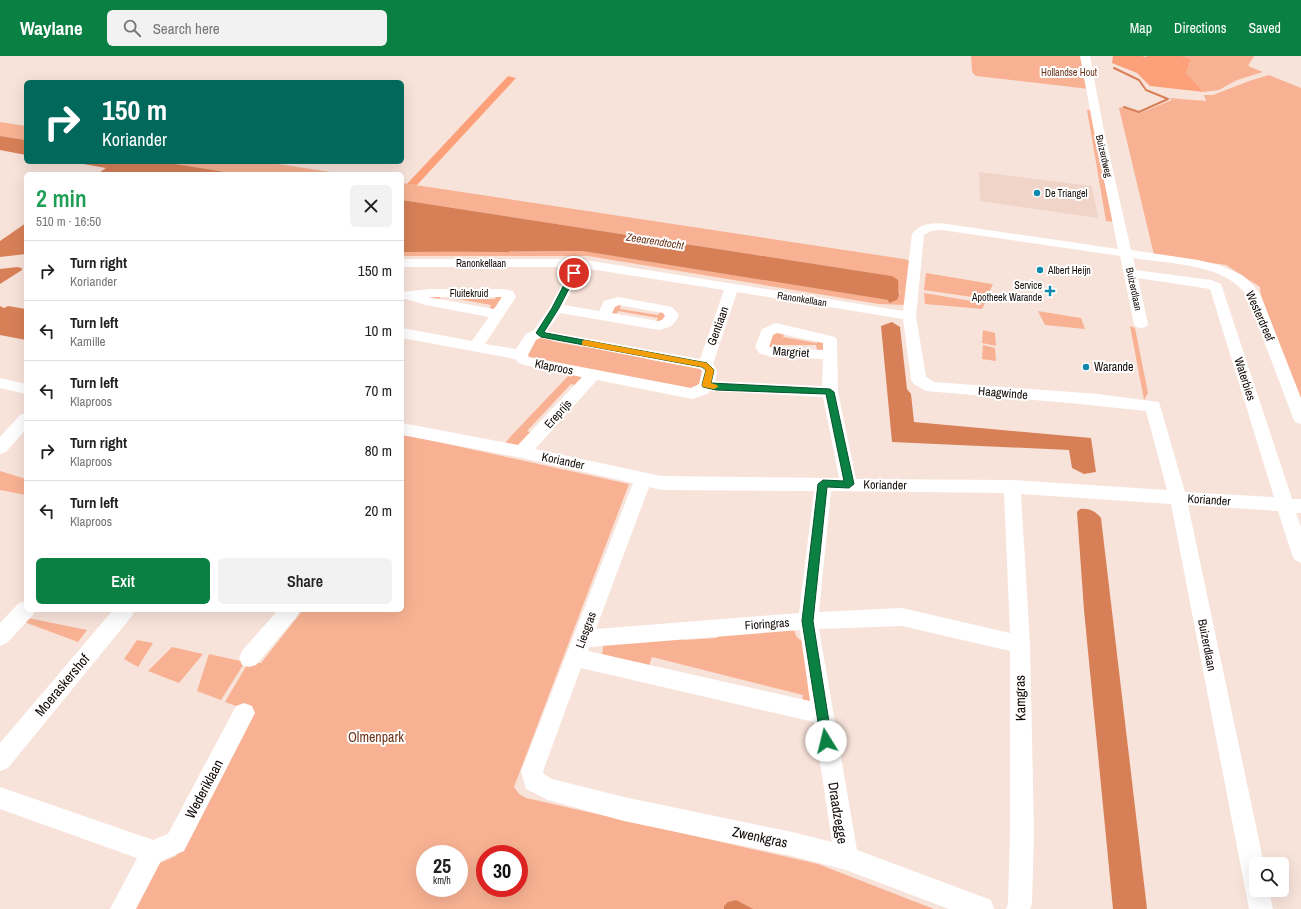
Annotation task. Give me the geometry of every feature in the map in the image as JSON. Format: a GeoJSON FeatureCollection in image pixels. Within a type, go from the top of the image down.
{"type":"FeatureCollection","features":[{"type":"Feature","properties":{"kind":"street","name":"Buizerdweg"},"geometry":{"type":"LineString","coordinates":[[1085,56],[1098,126],[1126,254]]}},
{"type":"Feature","properties":{"kind":"street"},"geometry":{"type":"LineString","coordinates":[[909,316],[918,234],[928,227],[934,226],[957,229],[1126,254]]}},
{"type":"Feature","properties":{"kind":"street","name":"Buizerdlaan"},"geometry":{"type":"LineString","coordinates":[[1126,254],[1141,324]]}},
{"type":"Feature","properties":{"kind":"street","name":"Westerdreef"},"geometry":{"type":"LineString","coordinates":[[1126,254],[1207,266],[1228,274],[1243,283],[1254,296],[1301,418]]}},
{"type":"Feature","properties":{"kind":"street","name":"Ranonkellaan"},"geometry":{"type":"LineString","coordinates":[[404,263],[579,263],[909,316]]}},
{"type":"Feature","properties":{"kind":"street"},"geometry":{"type":"LineString","coordinates":[[520,355],[531,337],[539,333],[556,308],[579,263]]}},
{"type":"Feature","properties":{"kind":"street","name":"Waterbies"},"geometry":{"type":"LineString","coordinates":[[1130,273],[1211,284],[1216,288],[1293,505],[1301,555]]}},
{"type":"Feature","properties":{"kind":"street","name":"Gentiaan"},"geometry":{"type":"LineString","coordinates":[[705,365],[732,287]]}},
{"type":"Feature","properties":{"kind":"street","name":"Fluitekruid"},"geometry":{"type":"LineString","coordinates":[[404,295],[430,293],[508,294],[509,297],[476,347]]}},
{"type":"Feature","properties":{"kind":"street","name":"Fluitekruid"},"geometry":{"type":"LineString","coordinates":[[404,295],[426,301],[498,314]]}},
{"type":"Feature","properties":{"kind":"street"},"geometry":{"type":"LineString","coordinates":[[556,308],[604,316]]}},
{"type":"Feature","properties":{"kind":"street","name":"Haagwinde"},"geometry":{"type":"LineString","coordinates":[[909,316],[919,380],[932,387],[1060,397],[1082,397],[1153,406]]}},
{"type":"Feature","properties":{"kind":"street","name":"Klaproos"},"geometry":{"type":"LineString","coordinates":[[404,333],[520,355],[524,360],[529,362],[692,394],[702,390],[706,385]]}},
{"type":"Feature","properties":{"kind":"street"},"geometry":{"type":"LineString","coordinates":[[539,333],[705,365],[710,370],[706,385],[716,387],[830,392]]}},
{"type":"Feature","properties":{"kind":"street"},"geometry":{"type":"LineString","coordinates":[[830,347],[830,392],[849,484]]}},
{"type":"Feature","properties":{"kind":"street","name":"Ereprijs"},"geometry":{"type":"LineString","coordinates":[[522,452],[593,375]]}},
{"type":"Feature","properties":{"kind":"street"},"geometry":{"type":"LineString","coordinates":[[0,383],[24,389]]}},
{"type":"Feature","properties":{"kind":"street","name":"Buizerdlaan"},"geometry":{"type":"LineString","coordinates":[[1153,406],[1178,498],[1251,857]]}},
{"type":"Feature","properties":{"kind":"street"},"geometry":{"type":"LineString","coordinates":[[0,448],[24,421]]}},
{"type":"Feature","properties":{"kind":"street","name":"Koriander"},"geometry":{"type":"LineString","coordinates":[[404,429],[522,452],[662,483],[1012,487],[1293,505]]}},
{"type":"Feature","properties":{"kind":"street","name":"Liesgras"},"geometry":{"type":"LineString","coordinates":[[534,780],[532,771],[643,479]]}},
{"type":"Feature","properties":{"kind":"street","name":"Draadzegge"},"geometry":{"type":"LineString","coordinates":[[823,484],[808,621],[846,858]]}},
{"type":"Feature","properties":{"kind":"street","name":"Kamgras"},"geometry":{"type":"LineString","coordinates":[[1012,487],[1020,644],[1022,832],[1020,904],[1018,909]]}},
{"type":"Feature","properties":{"kind":"street"},"geometry":{"type":"LineString","coordinates":[[0,637],[24,611]]}},
{"type":"Feature","properties":{"kind":"street","name":"Moeraskershof"},"geometry":{"type":"LineString","coordinates":[[0,760],[123,612]]}},
{"type":"Feature","properties":{"kind":"street"},"geometry":{"type":"LineString","coordinates":[[249,658],[288,612]]}},
{"type":"Feature","properties":{"kind":"street","name":"Fioringras"},"geometry":{"type":"LineString","coordinates":[[583,639],[808,621],[902,617],[1020,644]]}},
{"type":"Feature","properties":{"kind":"street"},"geometry":{"type":"LineString","coordinates":[[576,658],[822,714]]}},
{"type":"Feature","properties":{"kind":"street","name":"Wederiklaan"},"geometry":{"type":"LineString","coordinates":[[153,852],[176,843],[244,713]]}},
{"type":"Feature","properties":{"kind":"street","name":"Zwenkgras"},"geometry":{"type":"LineString","coordinates":[[534,780],[548,789],[624,809],[792,844],[846,858],[982,909]]}},
{"type":"Feature","properties":{"kind":"street"},"geometry":{"type":"LineString","coordinates":[[0,798],[153,852],[122,909]]}},
{"type":"Feature","properties":{"kind":"street"},"geometry":{"type":"LineString","coordinates":[[1258,897],[1261,909]]}},
{"type":"Feature","properties":{"kind":"shaded area"},"geometry":{"type":"Polygon","coordinates":[[[1113,56],[1182,56],[1191,59],[1186,73],[1204,92],[1150,86],[1137,73],[1112,63],[1113,56]]]}},
{"type":"Feature","properties":{"kind":"shaded area"},"geometry":{"type":"Polygon","coordinates":[[[508,76],[516,78],[417,185],[407,184],[508,76]]]}},
{"type":"Feature","properties":{"kind":"shaded area","name":"De Triangel"},"geometry":{"type":"Polygon","coordinates":[[[979,172],[1092,186],[1098,218],[980,201],[979,172]]]}},
{"type":"Feature","properties":{"kind":"green space","name":"Hollandse Hout"},"geometry":{"type":"Polygon","coordinates":[[[971,56],[1083,56],[1089,89],[976,76],[972,72],[971,56]]]}},
{"type":"Feature","properties":{"kind":"green space"},"geometry":{"type":"Polygon","coordinates":[[[1182,56],[1254,56],[1248,66],[1263,72],[1237,80],[1219,90],[1204,92],[1186,73],[1191,59],[1182,56]]]}},
{"type":"Feature","properties":{"kind":"green space"},"geometry":{"type":"Polygon","coordinates":[[[1269,75],[1301,88],[1301,406],[1261,296],[1260,287],[1226,265],[1154,255],[1119,108],[1123,107],[1140,113],[1172,100],[1169,98],[1206,101],[1204,95],[1213,95],[1269,75]]]}},
{"type":"Feature","properties":{"kind":"green space"},"geometry":{"type":"Polygon","coordinates":[[[1087,110],[1094,110],[1115,222],[1106,221],[1087,110]]]}},
{"type":"Feature","properties":{"kind":"green space"},"geometry":{"type":"Polygon","coordinates":[[[0,122],[24,126],[24,140],[0,136],[0,122]]]}},
{"type":"Feature","properties":{"kind":"green space"},"geometry":{"type":"Polygon","coordinates":[[[176,164],[278,164],[331,172],[226,172],[176,164]]]}},
{"type":"Feature","properties":{"kind":"green space"},"geometry":{"type":"Polygon","coordinates":[[[404,183],[910,261],[905,305],[879,304],[588,256],[404,256],[404,252],[582,251],[889,300],[889,302],[897,300],[899,297],[899,288],[892,276],[404,200],[404,183]]]}},
{"type":"Feature","properties":{"kind":"green space"},"geometry":{"type":"Polygon","coordinates":[[[926,273],[993,284],[986,299],[924,290],[926,273]]]}},
{"type":"Feature","properties":{"kind":"green space"},"geometry":{"type":"Polygon","coordinates":[[[924,293],[985,303],[982,309],[925,304],[924,293]]]}},
{"type":"Feature","properties":{"kind":"green space"},"geometry":{"type":"Polygon","coordinates":[[[428,295],[467,295],[467,299],[495,299],[497,295],[503,298],[497,308],[489,310],[491,305],[441,296],[438,300],[427,298],[428,295]]]}},
{"type":"Feature","properties":{"kind":"green space"},"geometry":{"type":"Polygon","coordinates":[[[621,304],[620,309],[658,315],[661,311],[666,314],[664,321],[656,322],[658,318],[618,311],[616,315],[611,313],[612,307],[621,304]]]}},
{"type":"Feature","properties":{"kind":"green space"},"geometry":{"type":"Polygon","coordinates":[[[1038,311],[1081,318],[1085,329],[1045,325],[1038,311]]]}},
{"type":"Feature","properties":{"kind":"green space"},"geometry":{"type":"Polygon","coordinates":[[[1130,326],[1135,328],[1148,393],[1144,400],[1130,326]]]}},
{"type":"Feature","properties":{"kind":"green space"},"geometry":{"type":"Polygon","coordinates":[[[983,330],[995,333],[996,346],[982,343],[983,330]]]}},
{"type":"Feature","properties":{"kind":"green space"},"geometry":{"type":"Polygon","coordinates":[[[772,332],[784,333],[783,337],[817,343],[818,339],[826,341],[827,350],[817,350],[816,345],[782,345],[782,350],[770,349],[767,345],[772,332]]]}},
{"type":"Feature","properties":{"kind":"green space"},"geometry":{"type":"Polygon","coordinates":[[[540,337],[552,339],[551,341],[583,347],[584,345],[647,357],[646,359],[679,365],[700,366],[706,373],[695,390],[530,360],[525,354],[533,341],[540,337]]]}},
{"type":"Feature","properties":{"kind":"green space"},"geometry":{"type":"Polygon","coordinates":[[[983,345],[995,348],[996,361],[982,359],[983,345]]]}},
{"type":"Feature","properties":{"kind":"green space"},"geometry":{"type":"Polygon","coordinates":[[[570,374],[581,377],[582,380],[578,386],[571,384],[527,431],[534,434],[521,446],[504,445],[511,436],[570,374]]]}},
{"type":"Feature","properties":{"kind":"green space","name":"Olmenpark"},"geometry":{"type":"Polygon","coordinates":[[[404,434],[629,484],[514,787],[519,794],[526,798],[818,864],[934,909],[129,909],[155,865],[176,856],[252,712],[225,702],[248,663],[261,663],[301,612],[404,612],[404,434]]]}},
{"type":"Feature","properties":{"kind":"green space"},"geometry":{"type":"Polygon","coordinates":[[[0,471],[24,478],[24,495],[0,490],[0,471]]]}},
{"type":"Feature","properties":{"kind":"green space"},"geometry":{"type":"Polygon","coordinates":[[[28,618],[87,630],[78,642],[24,622],[28,618]]]}},
{"type":"Feature","properties":{"kind":"green space"},"geometry":{"type":"Polygon","coordinates":[[[794,629],[796,636],[800,640],[803,639],[813,700],[801,707],[803,695],[652,657],[649,666],[602,654],[604,642],[683,637],[684,640],[717,638],[717,633],[794,629]]]}},
{"type":"Feature","properties":{"kind":"green space"},"geometry":{"type":"Polygon","coordinates":[[[137,640],[153,643],[138,667],[124,659],[137,640]]]}},
{"type":"Feature","properties":{"kind":"green space"},"geometry":{"type":"Polygon","coordinates":[[[172,647],[203,654],[179,683],[148,671],[172,647]]]}},
{"type":"Feature","properties":{"kind":"green space"},"geometry":{"type":"Polygon","coordinates":[[[209,654],[245,662],[221,700],[197,691],[209,654]]]}},
{"type":"Feature","properties":{"kind":"water"},"geometry":{"type":"Polygon","coordinates":[[[0,136],[24,140],[24,155],[0,150],[0,136]]]}},
{"type":"Feature","properties":{"kind":"water"},"geometry":{"type":"Polygon","coordinates":[[[83,164],[176,164],[226,172],[100,172],[106,168],[83,164]]]}},
{"type":"Feature","properties":{"kind":"water","name":"Zeearendtocht"},"geometry":{"type":"Polygon","coordinates":[[[404,200],[892,276],[898,280],[899,296],[897,300],[889,303],[888,300],[582,251],[404,252],[404,200]]]}},
{"type":"Feature","properties":{"kind":"water"},"geometry":{"type":"Polygon","coordinates":[[[24,224],[24,254],[0,257],[0,241],[24,224]]]}},
{"type":"Feature","properties":{"kind":"water"},"geometry":{"type":"Polygon","coordinates":[[[17,267],[22,268],[22,270],[0,284],[0,269],[17,267]]]}},
{"type":"Feature","properties":{"kind":"water"},"geometry":{"type":"Polygon","coordinates":[[[0,306],[4,308],[8,306],[24,309],[24,340],[0,335],[0,306]]]}},
{"type":"Feature","properties":{"kind":"water"},"geometry":{"type":"Polygon","coordinates":[[[892,322],[900,327],[907,389],[911,394],[914,422],[1091,438],[1096,472],[1084,474],[1072,468],[1069,450],[892,442],[881,326],[892,322]]]}},
{"type":"Feature","properties":{"kind":"water"},"geometry":{"type":"Polygon","coordinates":[[[1080,509],[1092,510],[1101,518],[1147,909],[1113,909],[1084,610],[1077,512],[1080,509]]]}},
{"type":"Feature","properties":{"kind":"water"},"geometry":{"type":"Polygon","coordinates":[[[736,900],[753,909],[724,909],[724,906],[728,902],[736,900]]]}},
{"type":"Feature","properties":{"kind":"waterway"},"geometry":{"type":"LineString","coordinates":[[1114,68],[1139,80],[1146,90],[1168,99],[1139,112],[1124,107]]}},
{"type":"Feature","properties":{"kind":"slow traffic"},"geometry":{"type":"LineString","coordinates":[[585,343],[705,365],[710,370],[706,385],[714,387]]}},
{"type":"Feature","properties":{"kind":"place","name":"De Triangel"},"geometry":{"type":"Point","coordinates":[1037,193]}},
{"type":"Feature","properties":{"kind":"place","name":"Albert Heijn"},"geometry":{"type":"Point","coordinates":[1040,270]}},
{"type":"Feature","properties":{"kind":"place","name":"Service Apotheek Warande"},"geometry":{"type":"Point","coordinates":[1050,291]}},
{"type":"Feature","properties":{"kind":"place","name":"Warande"},"geometry":{"type":"Point","coordinates":[1086,367]}},
{"type":"Feature","properties":{"kind":"route"},"geometry":{"type":"LineString","coordinates":[[574,273],[556,308],[539,333],[705,365],[710,370],[706,385],[716,387],[830,392],[849,484],[823,484],[808,621],[826,741]]}}]}
